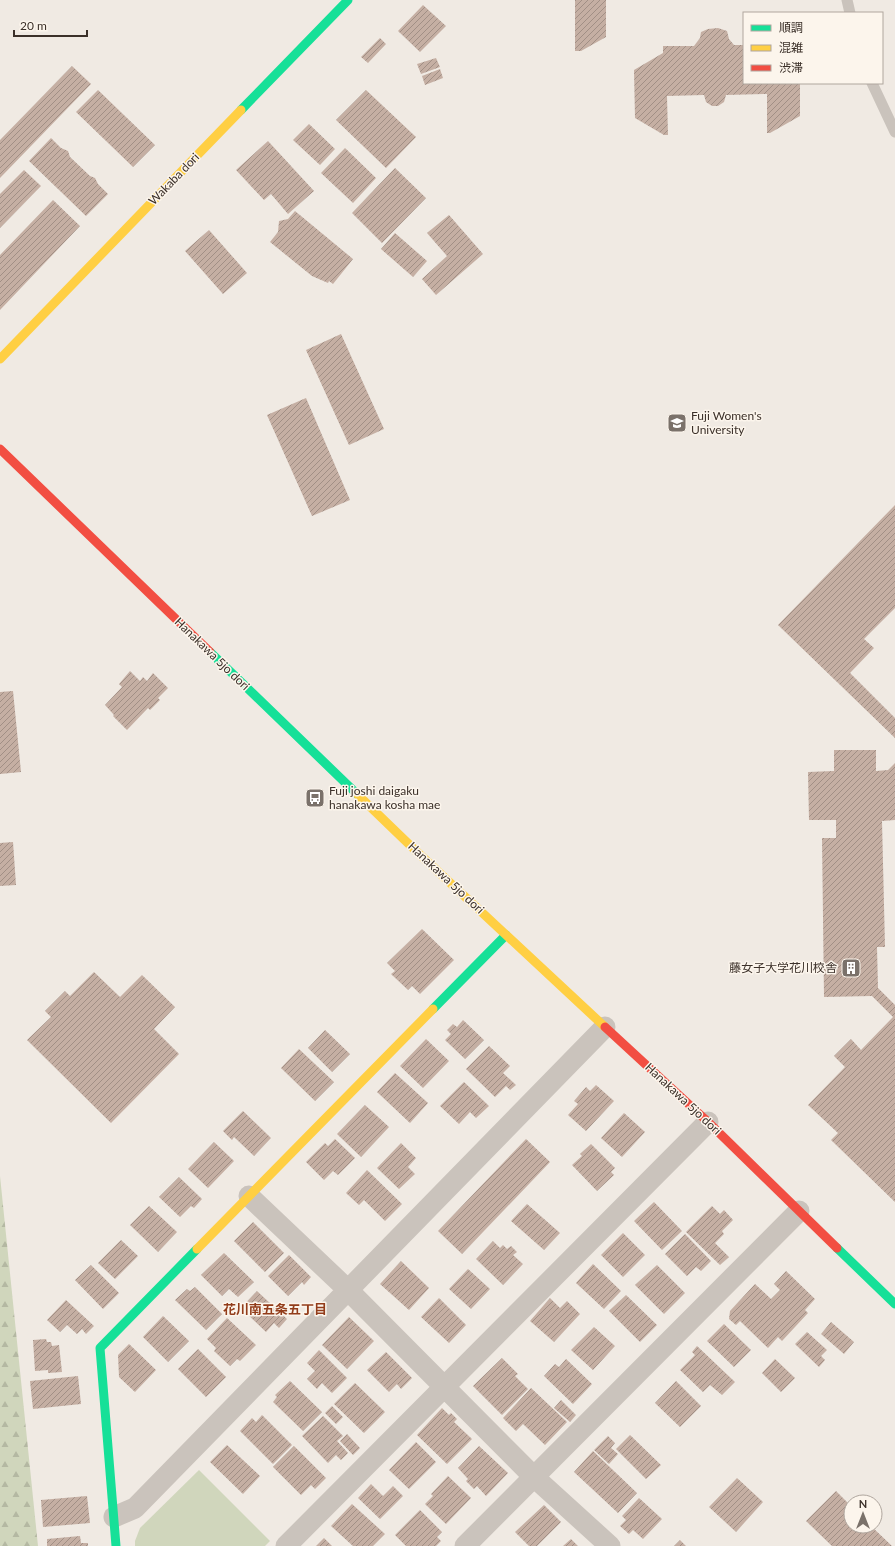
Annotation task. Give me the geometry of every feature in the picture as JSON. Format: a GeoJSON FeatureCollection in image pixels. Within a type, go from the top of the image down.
{"type":"FeatureCollection","features":[{"type":"Feature","properties":{"kind":"street","name":"Wakaba dori"},"geometry":{"type":"LineString","coordinates":[[0,359],[348,0]]}},
{"type":"Feature","properties":{"kind":"street","name":"Hanakawa 5jo dori"},"geometry":{"type":"LineString","coordinates":[[0,448],[416,851],[708,1122],[895,1304]]}},
{"type":"Feature","properties":{"kind":"street"},"geometry":{"type":"LineString","coordinates":[[116,1546],[100,1348],[506,935]]}},
{"type":"Feature","properties":{"kind":"street"},"geometry":{"type":"LineString","coordinates":[[114,1517],[135,1508],[605,1026]]}},
{"type":"Feature","properties":{"kind":"street"},"geometry":{"type":"LineString","coordinates":[[286,1546],[708,1122]]}},
{"type":"Feature","properties":{"kind":"street"},"geometry":{"type":"LineString","coordinates":[[249,1196],[348,1290],[534,1477],[610,1546]]}},
{"type":"Feature","properties":{"kind":"street"},"geometry":{"type":"LineString","coordinates":[[465,1546],[800,1211]]}},
{"type":"Feature","properties":{"kind":"lane"},"geometry":{"type":"LineString","coordinates":[[847,0],[850,12]]}},
{"type":"Feature","properties":{"kind":"lane"},"geometry":{"type":"LineString","coordinates":[[872,84],[895,132]]}},
{"type":"Feature","properties":{"kind":"green space"},"geometry":{"type":"Polygon","coordinates":[[[0,1176],[38,1546],[0,1546],[0,1176]]]}},
{"type":"Feature","properties":{"kind":"green space"},"geometry":{"type":"Polygon","coordinates":[[[199,1470],[270,1541],[265,1546],[135,1546],[135,1541],[140,1528],[199,1470]]]}},
{"type":"Feature","properties":{"kind":"building"},"geometry":{"type":"Polygon","coordinates":[[[575,0],[606,0],[606,37],[581,51],[575,51],[575,0]]]}},
{"type":"Feature","properties":{"kind":"building"},"geometry":{"type":"Polygon","coordinates":[[[423,5],[446,26],[420,52],[398,31],[423,5]]]}},
{"type":"Feature","properties":{"kind":"building"},"geometry":{"type":"Polygon","coordinates":[[[718,28],[727,31],[729,39],[734,45],[743,45],[743,84],[800,84],[800,116],[770,133],[767,133],[767,94],[726,95],[724,102],[718,106],[712,106],[706,102],[704,95],[667,96],[668,135],[664,135],[635,118],[634,70],[663,53],[663,46],[694,46],[700,38],[701,32],[708,29],[718,28]]]}},
{"type":"Feature","properties":{"kind":"building"},"geometry":{"type":"Polygon","coordinates":[[[380,38],[386,44],[368,63],[361,57],[380,38]]]}},
{"type":"Feature","properties":{"kind":"building"},"geometry":{"type":"Polygon","coordinates":[[[436,58],[440,67],[421,74],[417,64],[436,58]]]}},
{"type":"Feature","properties":{"kind":"building"},"geometry":{"type":"Polygon","coordinates":[[[72,66],[91,84],[0,178],[0,140],[72,66]]]}},
{"type":"Feature","properties":{"kind":"building"},"geometry":{"type":"Polygon","coordinates":[[[440,69],[443,78],[425,85],[422,76],[440,69]]]}},
{"type":"Feature","properties":{"kind":"building"},"geometry":{"type":"Polygon","coordinates":[[[98,90],[155,145],[133,167],[76,112],[98,90]]]}},
{"type":"Feature","properties":{"kind":"building"},"geometry":{"type":"Polygon","coordinates":[[[366,90],[416,137],[386,168],[336,120],[366,90]]]}},
{"type":"Feature","properties":{"kind":"building"},"geometry":{"type":"Polygon","coordinates":[[[309,124],[335,149],[320,165],[293,140],[309,124]]]}},
{"type":"Feature","properties":{"kind":"building"},"geometry":{"type":"Polygon","coordinates":[[[51,138],[61,148],[68,151],[70,157],[90,176],[95,178],[98,184],[108,194],[86,216],[29,161],[51,138]]]}},
{"type":"Feature","properties":{"kind":"building"},"geometry":{"type":"Polygon","coordinates":[[[268,141],[314,191],[288,214],[271,194],[264,200],[236,170],[268,141]]]}},
{"type":"Feature","properties":{"kind":"building"},"geometry":{"type":"Polygon","coordinates":[[[345,148],[376,178],[353,203],[321,173],[345,148]]]}},
{"type":"Feature","properties":{"kind":"building"},"geometry":{"type":"Polygon","coordinates":[[[395,168],[426,198],[382,243],[352,213],[395,168]]]}},
{"type":"Feature","properties":{"kind":"building"},"geometry":{"type":"Polygon","coordinates":[[[24,170],[41,186],[0,228],[0,194],[24,170]]]}},
{"type":"Feature","properties":{"kind":"building"},"geometry":{"type":"Polygon","coordinates":[[[53,200],[80,226],[0,310],[0,255],[53,200]]]}},
{"type":"Feature","properties":{"kind":"building"},"geometry":{"type":"Polygon","coordinates":[[[295,211],[353,259],[333,284],[329,281],[328,283],[312,276],[270,242],[278,232],[279,221],[288,219],[295,211]]]}},
{"type":"Feature","properties":{"kind":"building"},"geometry":{"type":"Polygon","coordinates":[[[449,215],[483,254],[436,295],[422,279],[447,256],[427,233],[449,215]]]}},
{"type":"Feature","properties":{"kind":"building"},"geometry":{"type":"Polygon","coordinates":[[[209,230],[247,273],[223,294],[185,251],[209,230]]]}},
{"type":"Feature","properties":{"kind":"building"},"geometry":{"type":"Polygon","coordinates":[[[395,233],[427,261],[413,277],[381,249],[395,233]]]}},
{"type":"Feature","properties":{"kind":"building"},"geometry":{"type":"Polygon","coordinates":[[[341,334],[384,429],[349,445],[306,350],[341,334]]]}},
{"type":"Feature","properties":{"kind":"building"},"geometry":{"type":"Polygon","coordinates":[[[306,398],[350,500],[312,516],[267,415],[306,398]]]}},
{"type":"Feature","properties":{"kind":"building"},"geometry":{"type":"Polygon","coordinates":[[[895,505],[895,608],[864,639],[874,648],[850,673],[895,718],[895,738],[778,625],[895,505]]]}},
{"type":"Feature","properties":{"kind":"building"},"geometry":{"type":"Polygon","coordinates":[[[130,671],[140,681],[143,677],[147,681],[153,673],[168,688],[158,698],[160,700],[150,710],[148,708],[127,730],[113,716],[114,715],[105,705],[122,687],[119,684],[130,671]]]}},
{"type":"Feature","properties":{"kind":"building"},"geometry":{"type":"Polygon","coordinates":[[[13,691],[21,772],[0,774],[0,692],[13,691]]]}},
{"type":"Feature","properties":{"kind":"building","name":"藤女子大学花川校舎"},"geometry":{"type":"Polygon","coordinates":[[[834,750],[876,750],[876,771],[888,770],[895,763],[895,820],[882,821],[885,947],[877,947],[878,988],[895,1005],[895,1202],[831,1140],[838,1133],[808,1105],[845,1067],[834,1056],[851,1039],[861,1050],[893,1017],[872,996],[824,997],[822,838],[836,838],[836,820],[809,820],[808,772],[834,771],[834,750]]]}},
{"type":"Feature","properties":{"kind":"building"},"geometry":{"type":"Polygon","coordinates":[[[13,842],[16,885],[0,886],[0,843],[13,842]]]}},
{"type":"Feature","properties":{"kind":"building"},"geometry":{"type":"Polygon","coordinates":[[[422,929],[454,960],[420,994],[412,986],[408,990],[391,974],[395,971],[387,963],[422,929]]]}},
{"type":"Feature","properties":{"kind":"building"},"geometry":{"type":"Polygon","coordinates":[[[94,972],[120,997],[142,975],[175,1007],[154,1029],[179,1054],[111,1123],[27,1040],[51,1017],[45,1011],[65,991],[70,996],[94,972]]]}},
{"type":"Feature","properties":{"kind":"building"},"geometry":{"type":"Polygon","coordinates":[[[463,1020],[484,1040],[465,1059],[445,1040],[451,1034],[447,1030],[453,1024],[457,1027],[463,1020]]]}},
{"type":"Feature","properties":{"kind":"building"},"geometry":{"type":"Polygon","coordinates":[[[325,1030],[350,1054],[332,1072],[308,1048],[325,1030]]]}},
{"type":"Feature","properties":{"kind":"building"},"geometry":{"type":"Polygon","coordinates":[[[426,1039],[449,1061],[423,1088],[400,1066],[426,1039]]]}},
{"type":"Feature","properties":{"kind":"building"},"geometry":{"type":"Polygon","coordinates":[[[489,1046],[510,1066],[503,1073],[516,1085],[510,1090],[506,1086],[495,1097],[466,1069],[489,1046]]]}},
{"type":"Feature","properties":{"kind":"building"},"geometry":{"type":"Polygon","coordinates":[[[299,1049],[334,1082],[315,1101],[281,1068],[299,1049]]]}},
{"type":"Feature","properties":{"kind":"building"},"geometry":{"type":"Polygon","coordinates":[[[395,1073],[428,1103],[410,1123],[377,1092],[395,1073]]]}},
{"type":"Feature","properties":{"kind":"building"},"geometry":{"type":"Polygon","coordinates":[[[464,1082],[489,1106],[476,1118],[470,1112],[459,1124],[440,1106],[464,1082]]]}},
{"type":"Feature","properties":{"kind":"building"},"geometry":{"type":"Polygon","coordinates":[[[596,1085],[614,1101],[586,1131],[568,1115],[578,1104],[574,1101],[586,1087],[590,1091],[596,1085]]]}},
{"type":"Feature","properties":{"kind":"building"},"geometry":{"type":"Polygon","coordinates":[[[365,1105],[389,1127],[361,1157],[337,1134],[365,1105]]]}},
{"type":"Feature","properties":{"kind":"building"},"geometry":{"type":"Polygon","coordinates":[[[243,1111],[271,1138],[254,1156],[234,1137],[232,1140],[223,1131],[243,1111]]]}},
{"type":"Feature","properties":{"kind":"building"},"geometry":{"type":"Polygon","coordinates":[[[624,1113],[645,1132],[622,1157],[601,1138],[624,1113]]]}},
{"type":"Feature","properties":{"kind":"building"},"geometry":{"type":"Polygon","coordinates":[[[335,1139],[355,1158],[338,1175],[333,1171],[324,1180],[306,1162],[325,1143],[328,1146],[335,1139]]]}},
{"type":"Feature","properties":{"kind":"building"},"geometry":{"type":"Polygon","coordinates":[[[526,1139],[550,1162],[462,1254],[438,1231],[526,1139]]]}},
{"type":"Feature","properties":{"kind":"building"},"geometry":{"type":"Polygon","coordinates":[[[214,1142],[234,1161],[208,1188],[188,1169],[214,1142]]]}},
{"type":"Feature","properties":{"kind":"building"},"geometry":{"type":"Polygon","coordinates":[[[401,1143],[416,1158],[408,1167],[415,1174],[399,1189],[377,1168],[401,1143]]]}},
{"type":"Feature","properties":{"kind":"building"},"geometry":{"type":"Polygon","coordinates":[[[591,1144],[615,1168],[611,1172],[614,1175],[597,1191],[572,1165],[582,1156],[580,1154],[591,1144]]]}},
{"type":"Feature","properties":{"kind":"building"},"geometry":{"type":"Polygon","coordinates":[[[367,1170],[402,1204],[385,1221],[364,1200],[359,1205],[346,1193],[367,1170]]]}},
{"type":"Feature","properties":{"kind":"building"},"geometry":{"type":"Polygon","coordinates":[[[179,1177],[202,1199],[194,1208],[191,1206],[180,1217],[159,1197],[179,1177]]]}},
{"type":"Feature","properties":{"kind":"building"},"geometry":{"type":"Polygon","coordinates":[[[654,1202],[682,1231],[662,1250],[634,1221],[654,1202]]]}},
{"type":"Feature","properties":{"kind":"building"},"geometry":{"type":"Polygon","coordinates":[[[527,1204],[560,1233],[544,1250],[511,1221],[527,1204]]]}},
{"type":"Feature","properties":{"kind":"building"},"geometry":{"type":"Polygon","coordinates":[[[149,1206],[177,1232],[158,1252],[130,1225],[149,1206]]]}},
{"type":"Feature","properties":{"kind":"building"},"geometry":{"type":"Polygon","coordinates":[[[712,1206],[720,1214],[724,1210],[733,1220],[722,1231],[724,1234],[715,1243],[729,1257],[720,1265],[686,1232],[712,1206]]]}},
{"type":"Feature","properties":{"kind":"building"},"geometry":{"type":"Polygon","coordinates":[[[253,1222],[284,1253],[265,1272],[234,1241],[253,1222]]]}},
{"type":"Feature","properties":{"kind":"building"},"geometry":{"type":"Polygon","coordinates":[[[623,1233],[645,1255],[623,1277],[601,1255],[623,1233]]]}},
{"type":"Feature","properties":{"kind":"building"},"geometry":{"type":"Polygon","coordinates":[[[685,1234],[711,1261],[701,1271],[696,1267],[687,1276],[665,1254],[685,1234]]]}},
{"type":"Feature","properties":{"kind":"building"},"geometry":{"type":"Polygon","coordinates":[[[121,1240],[138,1256],[115,1279],[98,1263],[121,1240]]]}},
{"type":"Feature","properties":{"kind":"building"},"geometry":{"type":"Polygon","coordinates":[[[493,1241],[500,1248],[503,1245],[507,1249],[511,1246],[517,1252],[513,1255],[523,1264],[503,1285],[476,1259],[493,1241]]]}},
{"type":"Feature","properties":{"kind":"building"},"geometry":{"type":"Polygon","coordinates":[[[224,1253],[254,1282],[238,1297],[229,1289],[222,1296],[201,1275],[224,1253]]]}},
{"type":"Feature","properties":{"kind":"building"},"geometry":{"type":"Polygon","coordinates":[[[289,1255],[311,1277],[304,1285],[302,1282],[288,1296],[268,1276],[289,1255]]]}},
{"type":"Feature","properties":{"kind":"building"},"geometry":{"type":"Polygon","coordinates":[[[401,1261],[429,1288],[409,1310],[380,1284],[401,1261]]]}},
{"type":"Feature","properties":{"kind":"building"},"geometry":{"type":"Polygon","coordinates":[[[593,1264],[621,1291],[604,1309],[576,1283],[593,1264]]]}},
{"type":"Feature","properties":{"kind":"building"},"geometry":{"type":"Polygon","coordinates":[[[91,1265],[119,1293],[103,1309],[75,1280],[91,1265]]]}},
{"type":"Feature","properties":{"kind":"building"},"geometry":{"type":"Polygon","coordinates":[[[657,1265],[685,1293],[664,1314],[635,1285],[657,1265]]]}},
{"type":"Feature","properties":{"kind":"building"},"geometry":{"type":"Polygon","coordinates":[[[468,1269],[490,1289],[471,1309],[449,1289],[468,1269]]]}},
{"type":"Feature","properties":{"kind":"building"},"geometry":{"type":"Polygon","coordinates":[[[786,1271],[815,1299],[805,1310],[808,1313],[782,1341],[778,1337],[768,1348],[740,1321],[736,1325],[729,1319],[730,1311],[755,1284],[771,1299],[780,1290],[774,1284],[786,1271]]]}},
{"type":"Feature","properties":{"kind":"building"},"geometry":{"type":"Polygon","coordinates":[[[195,1287],[222,1314],[206,1330],[175,1300],[187,1289],[190,1291],[195,1287]]]}},
{"type":"Feature","properties":{"kind":"building"},"geometry":{"type":"Polygon","coordinates":[[[257,1291],[287,1319],[279,1328],[274,1323],[266,1332],[241,1308],[257,1291]]]}},
{"type":"Feature","properties":{"kind":"building"},"geometry":{"type":"Polygon","coordinates":[[[626,1295],[657,1325],[640,1342],[609,1311],[626,1295]]]}},
{"type":"Feature","properties":{"kind":"building"},"geometry":{"type":"Polygon","coordinates":[[[439,1298],[466,1325],[449,1343],[421,1317],[439,1298]]]}},
{"type":"Feature","properties":{"kind":"building"},"geometry":{"type":"Polygon","coordinates":[[[550,1298],[560,1308],[567,1301],[580,1314],[554,1342],[530,1321],[550,1298]]]}},
{"type":"Feature","properties":{"kind":"building"},"geometry":{"type":"Polygon","coordinates":[[[66,1300],[94,1326],[86,1334],[82,1329],[77,1334],[67,1325],[60,1332],[47,1320],[66,1300]]]}},
{"type":"Feature","properties":{"kind":"building"},"geometry":{"type":"Polygon","coordinates":[[[163,1316],[189,1341],[168,1362],[143,1337],[163,1316]]]}},
{"type":"Feature","properties":{"kind":"building"},"geometry":{"type":"Polygon","coordinates":[[[349,1317],[374,1341],[347,1369],[322,1345],[349,1317]]]}},
{"type":"Feature","properties":{"kind":"building"},"geometry":{"type":"Polygon","coordinates":[[[227,1318],[256,1345],[240,1361],[237,1359],[230,1366],[214,1351],[216,1348],[207,1339],[227,1318]]]}},
{"type":"Feature","properties":{"kind":"building"},"geometry":{"type":"Polygon","coordinates":[[[831,1322],[854,1342],[844,1354],[821,1334],[831,1322]]]}},
{"type":"Feature","properties":{"kind":"building"},"geometry":{"type":"Polygon","coordinates":[[[724,1324],[751,1350],[734,1367],[707,1341],[724,1324]]]}},
{"type":"Feature","properties":{"kind":"building"},"geometry":{"type":"Polygon","coordinates":[[[594,1327],[615,1346],[593,1370],[571,1350],[594,1327]]]}},
{"type":"Feature","properties":{"kind":"building"},"geometry":{"type":"Polygon","coordinates":[[[807,1332],[827,1350],[821,1356],[825,1360],[819,1367],[795,1344],[807,1332]]]}},
{"type":"Feature","properties":{"kind":"building"},"geometry":{"type":"Polygon","coordinates":[[[46,1339],[47,1342],[51,1342],[52,1346],[59,1345],[62,1372],[48,1373],[48,1370],[35,1371],[33,1340],[46,1339]]]}},
{"type":"Feature","properties":{"kind":"building"},"geometry":{"type":"Polygon","coordinates":[[[129,1344],[156,1370],[135,1392],[119,1377],[118,1355],[129,1344]]]}},
{"type":"Feature","properties":{"kind":"building"},"geometry":{"type":"Polygon","coordinates":[[[697,1346],[735,1382],[722,1395],[710,1385],[703,1392],[680,1370],[695,1355],[692,1352],[697,1346]]]}},
{"type":"Feature","properties":{"kind":"building"},"geometry":{"type":"Polygon","coordinates":[[[198,1349],[226,1377],[206,1397],[178,1369],[198,1349]]]}},
{"type":"Feature","properties":{"kind":"building"},"geometry":{"type":"Polygon","coordinates":[[[319,1350],[347,1378],[332,1393],[322,1383],[317,1389],[307,1379],[315,1371],[307,1363],[319,1350]]]}},
{"type":"Feature","properties":{"kind":"building"},"geometry":{"type":"Polygon","coordinates":[[[386,1352],[412,1378],[401,1389],[397,1384],[389,1392],[367,1370],[386,1352]]]}},
{"type":"Feature","properties":{"kind":"building"},"geometry":{"type":"Polygon","coordinates":[[[502,1358],[518,1374],[515,1376],[528,1389],[502,1415],[473,1386],[502,1358]]]}},
{"type":"Feature","properties":{"kind":"building"},"geometry":{"type":"Polygon","coordinates":[[[566,1359],[592,1384],[573,1404],[544,1376],[555,1364],[559,1367],[566,1359]]]}},
{"type":"Feature","properties":{"kind":"building"},"geometry":{"type":"Polygon","coordinates":[[[775,1359],[795,1378],[781,1392],[762,1373],[775,1359]]]}},
{"type":"Feature","properties":{"kind":"building"},"geometry":{"type":"Polygon","coordinates":[[[78,1376],[81,1404],[33,1409],[30,1381],[78,1376]]]}},
{"type":"Feature","properties":{"kind":"building"},"geometry":{"type":"Polygon","coordinates":[[[290,1381],[322,1412],[303,1431],[273,1402],[277,1397],[275,1395],[290,1381]]]}},
{"type":"Feature","properties":{"kind":"building"},"geometry":{"type":"Polygon","coordinates":[[[676,1381],[701,1406],[680,1427],[655,1403],[676,1381]]]}},
{"type":"Feature","properties":{"kind":"building"},"geometry":{"type":"Polygon","coordinates":[[[355,1383],[385,1412],[364,1433],[334,1404],[355,1383]]]}},
{"type":"Feature","properties":{"kind":"building"},"geometry":{"type":"Polygon","coordinates":[[[531,1388],[567,1422],[545,1445],[523,1424],[516,1431],[503,1418],[531,1388]]]}},
{"type":"Feature","properties":{"kind":"building"},"geometry":{"type":"Polygon","coordinates":[[[561,1400],[576,1415],[570,1422],[554,1408],[561,1400]]]}},
{"type":"Feature","properties":{"kind":"building"},"geometry":{"type":"Polygon","coordinates":[[[332,1406],[343,1417],[336,1424],[325,1413],[332,1406]]]}},
{"type":"Feature","properties":{"kind":"building"},"geometry":{"type":"Polygon","coordinates":[[[442,1408],[449,1415],[451,1413],[457,1419],[454,1422],[472,1439],[447,1464],[417,1435],[442,1408]]]}},
{"type":"Feature","properties":{"kind":"building"},"geometry":{"type":"Polygon","coordinates":[[[262,1415],[292,1445],[273,1464],[240,1431],[252,1418],[256,1422],[262,1415]]]}},
{"type":"Feature","properties":{"kind":"building"},"geometry":{"type":"Polygon","coordinates":[[[323,1416],[343,1436],[337,1441],[348,1453],[341,1460],[336,1455],[328,1463],[302,1436],[323,1416]]]}},
{"type":"Feature","properties":{"kind":"building"},"geometry":{"type":"Polygon","coordinates":[[[347,1434],[360,1448],[353,1455],[340,1441],[347,1434]]]}},
{"type":"Feature","properties":{"kind":"building"},"geometry":{"type":"Polygon","coordinates":[[[630,1435],[661,1465],[646,1479],[616,1449],[630,1435]]]}},
{"type":"Feature","properties":{"kind":"building"},"geometry":{"type":"Polygon","coordinates":[[[608,1436],[615,1443],[611,1448],[618,1454],[609,1464],[594,1450],[608,1436]]]}},
{"type":"Feature","properties":{"kind":"building"},"geometry":{"type":"Polygon","coordinates":[[[416,1442],[436,1462],[409,1489],[389,1470],[416,1442]]]}},
{"type":"Feature","properties":{"kind":"building"},"geometry":{"type":"Polygon","coordinates":[[[227,1445],[260,1476],[243,1494],[210,1462],[227,1445]]]}},
{"type":"Feature","properties":{"kind":"building"},"geometry":{"type":"Polygon","coordinates":[[[294,1446],[326,1478],[315,1489],[311,1485],[301,1495],[273,1467],[294,1446]]]}},
{"type":"Feature","properties":{"kind":"building"},"geometry":{"type":"Polygon","coordinates":[[[479,1446],[508,1473],[486,1496],[477,1486],[474,1489],[466,1481],[468,1479],[458,1468],[479,1446]]]}},
{"type":"Feature","properties":{"kind":"building"},"geometry":{"type":"Polygon","coordinates":[[[593,1451],[637,1493],[618,1513],[574,1472],[593,1451]]]}},
{"type":"Feature","properties":{"kind":"building"},"geometry":{"type":"Polygon","coordinates":[[[448,1476],[471,1498],[446,1524],[425,1504],[433,1496],[431,1494],[448,1476]]]}},
{"type":"Feature","properties":{"kind":"building"},"geometry":{"type":"Polygon","coordinates":[[[737,1478],[763,1502],[736,1532],[709,1507],[737,1478]]]}},
{"type":"Feature","properties":{"kind":"building"},"geometry":{"type":"Polygon","coordinates":[[[371,1484],[383,1496],[393,1486],[403,1496],[380,1519],[358,1498],[371,1484]]]}},
{"type":"Feature","properties":{"kind":"building"},"geometry":{"type":"Polygon","coordinates":[[[836,1491],[843,1498],[843,1534],[879,1534],[892,1546],[832,1546],[806,1521],[836,1491]]]}},
{"type":"Feature","properties":{"kind":"building"},"geometry":{"type":"Polygon","coordinates":[[[87,1496],[90,1523],[43,1527],[41,1500],[87,1496]]]}},
{"type":"Feature","properties":{"kind":"building"},"geometry":{"type":"Polygon","coordinates":[[[639,1498],[662,1519],[643,1539],[633,1530],[629,1534],[620,1526],[626,1520],[622,1516],[639,1498]]]}},
{"type":"Feature","properties":{"kind":"building"},"geometry":{"type":"Polygon","coordinates":[[[352,1504],[385,1534],[373,1546],[353,1546],[331,1526],[352,1504]]]}},
{"type":"Feature","properties":{"kind":"building"},"geometry":{"type":"Polygon","coordinates":[[[544,1505],[561,1522],[537,1546],[529,1546],[515,1532],[544,1505]]]}},
{"type":"Feature","properties":{"kind":"building"},"geometry":{"type":"Polygon","coordinates":[[[420,1510],[442,1532],[437,1537],[441,1541],[436,1546],[406,1546],[395,1535],[420,1510]]]}},
{"type":"Feature","properties":{"kind":"building"},"geometry":{"type":"Polygon","coordinates":[[[80,1536],[81,1543],[88,1543],[88,1546],[47,1546],[47,1539],[80,1536]]]}},
{"type":"Feature","properties":{"kind":"building"},"geometry":{"type":"Polygon","coordinates":[[[324,1538],[332,1546],[316,1546],[324,1538]]]}},
{"type":"Feature","properties":{"kind":"building"},"geometry":{"type":"Polygon","coordinates":[[[571,1539],[578,1546],[563,1546],[571,1539]]]}},
{"type":"Feature","properties":{"kind":"building"},"geometry":{"type":"Polygon","coordinates":[[[680,1540],[686,1546],[674,1546],[680,1540]]]}},
{"type":"Feature","properties":{"kind":"traffic: fast"},"geometry":{"type":"LineString","coordinates":[[241,110],[348,0]]}},
{"type":"Feature","properties":{"kind":"traffic: fast"},"geometry":{"type":"LineString","coordinates":[[210,652],[358,795]]}},
{"type":"Feature","properties":{"kind":"traffic: fast"},"geometry":{"type":"LineString","coordinates":[[433,1009],[506,935]]}},
{"type":"Feature","properties":{"kind":"traffic: fast"},"geometry":{"type":"LineString","coordinates":[[837,1248],[895,1304]]}},
{"type":"Feature","properties":{"kind":"traffic: fast"},"geometry":{"type":"LineString","coordinates":[[116,1546],[100,1348],[197,1249]]}},
{"type":"Feature","properties":{"kind":"traffic: slow"},"geometry":{"type":"LineString","coordinates":[[0,359],[241,110]]}},
{"type":"Feature","properties":{"kind":"traffic: slow"},"geometry":{"type":"LineString","coordinates":[[358,795],[605,1027]]}},
{"type":"Feature","properties":{"kind":"traffic: slow"},"geometry":{"type":"LineString","coordinates":[[197,1249],[433,1009]]}},
{"type":"Feature","properties":{"kind":"traffic: jam"},"geometry":{"type":"LineString","coordinates":[[0,449],[210,652]]}},
{"type":"Feature","properties":{"kind":"traffic: jam"},"geometry":{"type":"LineString","coordinates":[[605,1027],[708,1122],[837,1248]]}},
{"type":"Feature","properties":{"kind":"place","name":"Fuji Women's University"},"geometry":{"type":"Point","coordinates":[677,423]}},
{"type":"Feature","properties":{"kind":"place","name":"Fuji joshi daigaku hanakawa kosha mae"},"geometry":{"type":"Point","coordinates":[315,798]}},
{"type":"Feature","properties":{"kind":"place","name":"藤女子大学花川校舎"},"geometry":{"type":"Point","coordinates":[851,968]}},
{"type":"Feature","properties":{"kind":"district","name":"花川南五条五丁目"},"geometry":{"type":"Point","coordinates":[275,1309]}}]}
